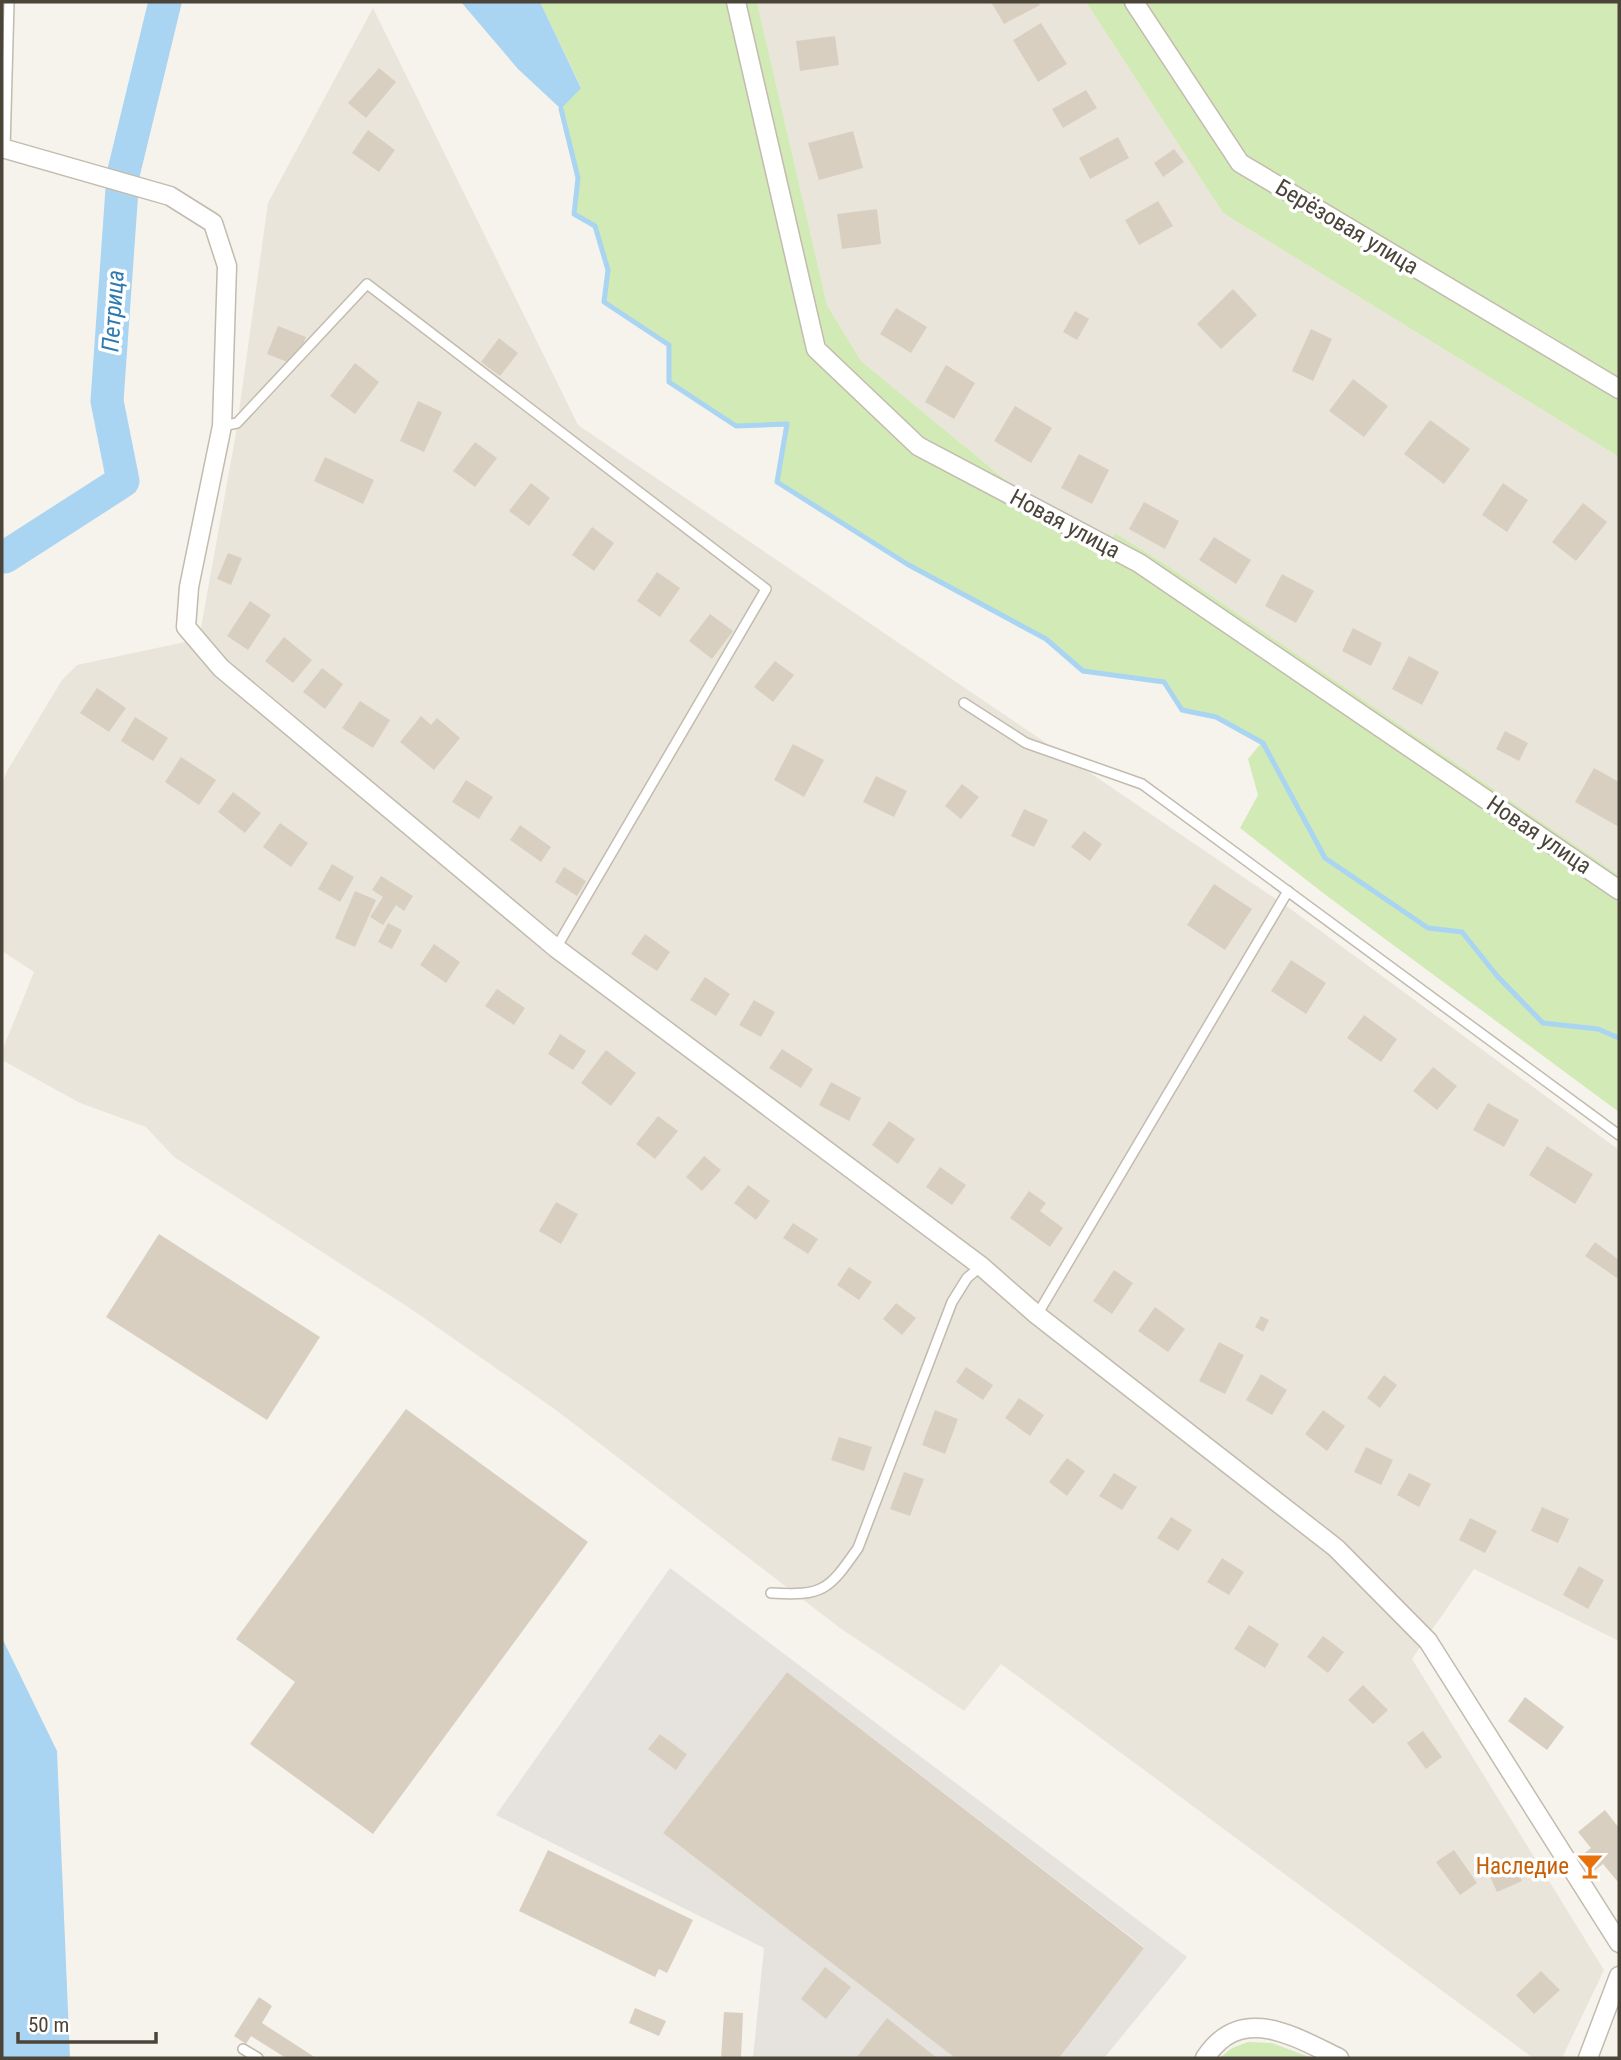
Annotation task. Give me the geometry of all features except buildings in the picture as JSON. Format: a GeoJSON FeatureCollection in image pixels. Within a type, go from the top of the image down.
{"type":"FeatureCollection","features":[{"type":"Feature","properties":{"kind":"street","name":"Новая улица"},"geometry":{"type":"LineString","coordinates":[[736,2],[816,349],[918,446],[1139,563],[1619,890]]}},
{"type":"Feature","properties":{"kind":"street","name":"Берёзовая улица"},"geometry":{"type":"LineString","coordinates":[[1134,2],[1240,163],[1619,389]]}},
{"type":"Feature","properties":{"kind":"street"},"geometry":{"type":"LineString","coordinates":[[3,148],[170,196],[214,223],[227,266],[222,426],[189,587],[186,626],[221,668],[556,948],[981,1266],[1037,1314],[1336,1548],[1428,1641],[1619,1943]]}},
{"type":"Feature","properties":{"kind":"street"},"geometry":{"type":"LineString","coordinates":[[1588,2058],[1619,1976]]}},
{"type":"Feature","properties":{"kind":"street"},"geometry":{"type":"LineString","coordinates":[[1205,2058],[1214,2044],[1238,2029],[1267,2027],[1298,2038],[1339,2058]]}},
{"type":"Feature","properties":{"kind":"lane"},"geometry":{"type":"LineString","coordinates":[[3,148],[9,2]]}},
{"type":"Feature","properties":{"kind":"lane"},"geometry":{"type":"LineString","coordinates":[[222,426],[237,423],[367,284],[766,589],[556,948]]}},
{"type":"Feature","properties":{"kind":"lane"},"geometry":{"type":"LineString","coordinates":[[964,703],[1026,743],[1142,784],[1619,1135]]}},
{"type":"Feature","properties":{"kind":"lane"},"geometry":{"type":"LineString","coordinates":[[1037,1314],[1288,891]]}},
{"type":"Feature","properties":{"kind":"lane"},"geometry":{"type":"LineString","coordinates":[[771,1593],[804,1595],[820,1590],[838,1577],[858,1548],[952,1302],[967,1278],[981,1266]]}},
{"type":"Feature","properties":{"kind":"lane"},"geometry":{"type":"LineString","coordinates":[[243,2049],[258,2058]]}},
{"type":"Feature","properties":{"kind":"shaded area"},"geometry":{"type":"Polygon","coordinates":[[[757,2],[1086,2],[1223,213],[1619,457],[1619,875],[1168,566],[1115,533],[1106,546],[1025,496],[861,361],[827,305],[757,2]]]}},
{"type":"Feature","properties":{"kind":"shaded area"},"geometry":{"type":"Polygon","coordinates":[[[373,8],[578,425],[1292,910],[1619,1150],[1619,1641],[1474,1569],[1412,1659],[1604,1970],[1562,2058],[1533,2058],[1001,1664],[964,1711],[840,1628],[556,1410],[411,1309],[174,1157],[146,1127],[80,1103],[2,1060],[2,1051],[34,972],[2,951],[2,784],[7,771],[62,680],[77,665],[199,639],[236,433],[268,203],[373,8]]]}},
{"type":"Feature","properties":{"kind":"shaded area"},"geometry":{"type":"Polygon","coordinates":[[[670,1568],[1187,1957],[1104,2058],[1059,2058],[1144,1947],[787,1672],[663,1833],[955,2058],[937,2058],[887,2019],[856,2058],[753,2058],[764,1948],[496,1815],[670,1568]],[[660,1734],[649,1749],[676,1769],[687,1754],[660,1734]]]}},
{"type":"Feature","properties":{"kind":"green space"},"geometry":{"type":"Polygon","coordinates":[[[540,2],[757,2],[827,305],[861,361],[1025,496],[1107,546],[1115,533],[1168,566],[1619,875],[1619,1112],[1327,896],[1240,828],[1258,795],[1248,759],[1262,742],[1216,717],[1182,710],[1164,682],[1083,671],[1046,639],[907,564],[777,482],[787,424],[736,426],[669,382],[669,345],[604,302],[608,270],[595,226],[574,214],[578,178],[561,109],[581,87],[540,2]]]}},
{"type":"Feature","properties":{"kind":"green space"},"geometry":{"type":"Polygon","coordinates":[[[1086,2],[1619,2],[1619,457],[1223,213],[1086,2]]]}},
{"type":"Feature","properties":{"kind":"green space"},"geometry":{"type":"Polygon","coordinates":[[[1248,2042],[1272,2043],[1312,2058],[1220,2058],[1232,2048],[1248,2042]]]}},
{"type":"Feature","properties":{"kind":"water"},"geometry":{"type":"Polygon","coordinates":[[[461,2],[540,2],[581,88],[561,109],[518,69],[461,2]]]}},
{"type":"Feature","properties":{"kind":"water"},"geometry":{"type":"Polygon","coordinates":[[[2,1638],[57,1751],[70,2058],[2,2058],[2,1638]]]}},
{"type":"Feature","properties":{"kind":"waterway","name":"Петрица"},"geometry":{"type":"LineString","coordinates":[[2,556],[5,557],[123,481],[107,401],[123,175],[165,2]]}},
{"type":"Feature","properties":{"kind":"waterway"},"geometry":{"type":"LineString","coordinates":[[561,109],[578,178],[574,214],[595,226],[608,270],[604,302],[669,345],[669,382],[736,426],[787,424],[777,482],[907,564],[1046,639],[1083,671],[1164,682],[1182,710],[1216,717],[1263,743],[1325,858],[1428,928],[1462,932],[1498,977],[1543,1023],[1598,1029],[1619,1038]]}},
{"type":"Feature","properties":{"kind":"place","name":"Наследие"},"geometry":{"type":"Point","coordinates":[1590,1866]}}]}
